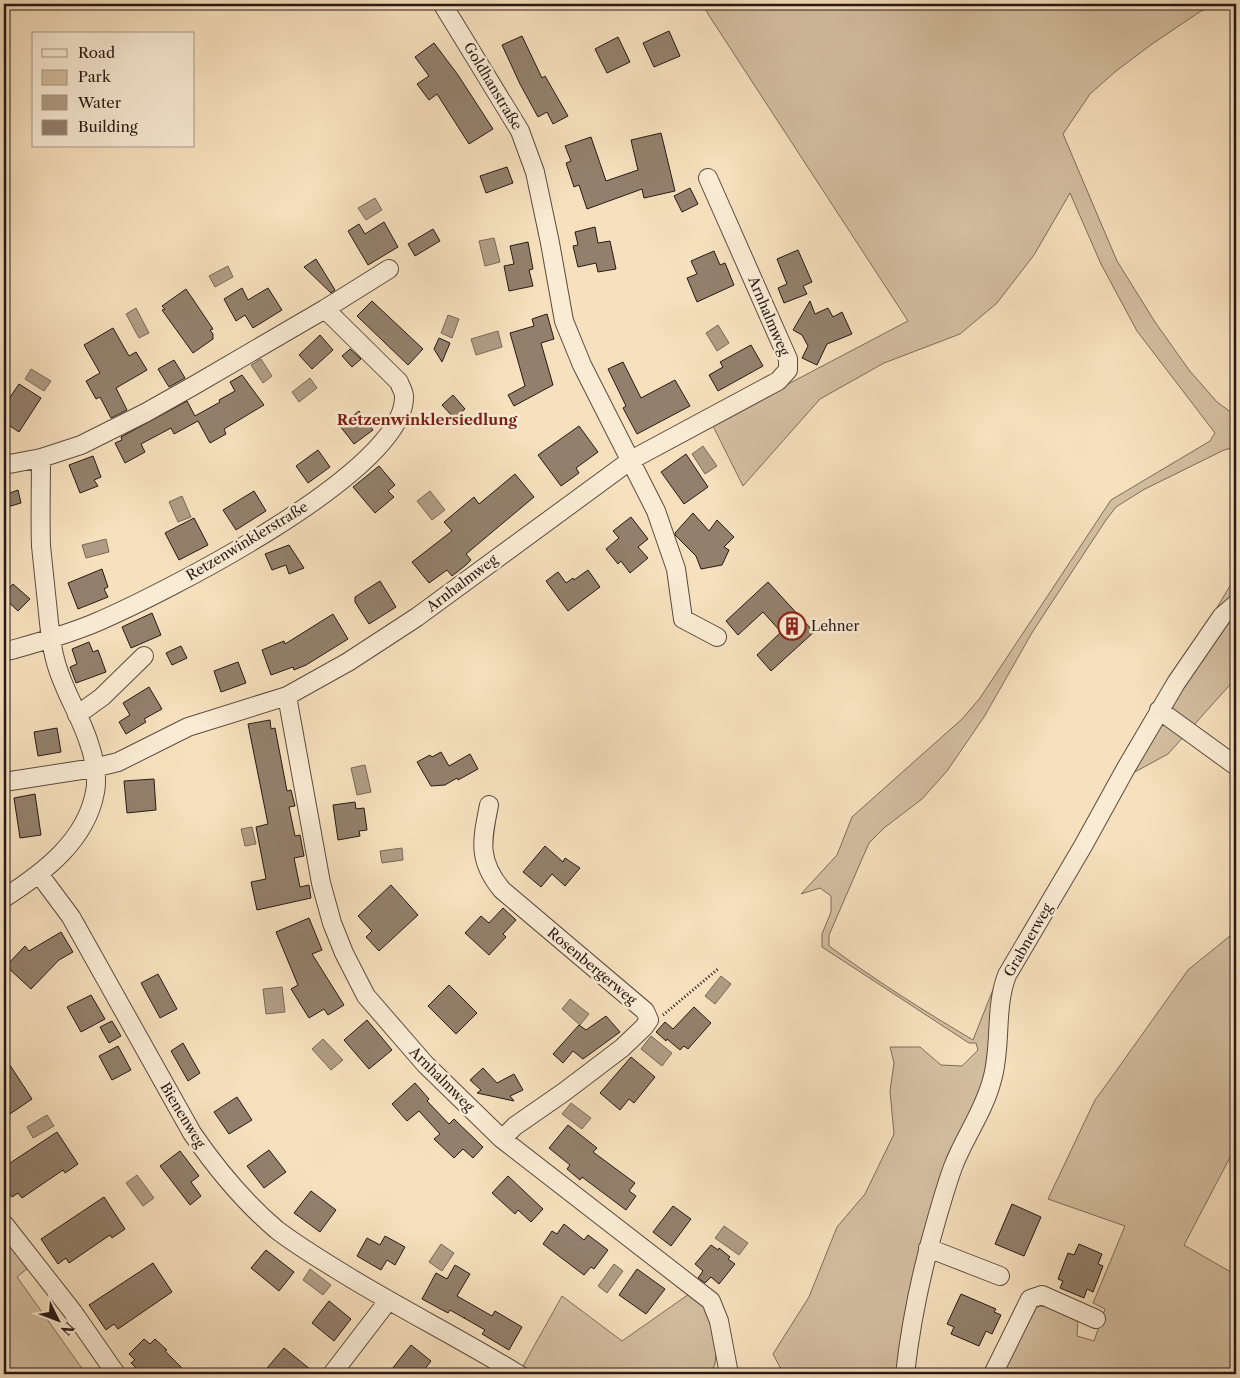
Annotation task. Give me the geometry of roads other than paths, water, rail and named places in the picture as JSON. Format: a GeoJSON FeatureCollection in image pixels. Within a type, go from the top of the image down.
{"type":"FeatureCollection","features":[{"type":"Feature","properties":{"kind":"street","name":"Goldhanstraße"},"geometry":{"type":"LineString","coordinates":[[445,4],[520,131],[535,172],[564,321],[582,365],[631,460]]}},
{"type":"Feature","properties":{"kind":"street","name":"Arnhalmweg"},"geometry":{"type":"LineString","coordinates":[[4,782],[94,768],[118,762],[188,727],[287,696],[348,662],[417,617],[631,460],[778,380],[788,370],[788,359],[708,178]]}},
{"type":"Feature","properties":{"kind":"street"},"geometry":{"type":"LineString","coordinates":[[4,465],[41,458],[81,445],[145,413],[389,270]]}},
{"type":"Feature","properties":{"kind":"street","name":"Retzenwinklerstraße"},"geometry":{"type":"LineString","coordinates":[[4,652],[51,639],[97,622],[170,588],[282,523],[372,454],[393,429],[401,412],[404,396],[399,382],[325,309]]}},
{"type":"Feature","properties":{"kind":"street"},"geometry":{"type":"LineString","coordinates":[[4,898],[39,874],[69,846],[81,828],[91,807],[96,790],[90,745],[60,674],[51,639],[42,546],[41,458]]}},
{"type":"Feature","properties":{"kind":"street"},"geometry":{"type":"LineString","coordinates":[[631,460],[656,511],[676,569],[683,619],[718,637]]}},
{"type":"Feature","properties":{"kind":"street","name":"Grabnerweg"},"geometry":{"type":"LineString","coordinates":[[906,1374],[918,1290],[928,1248],[953,1167],[992,1082],[997,1054],[999,1005],[1007,975],[1084,846],[1159,710],[1212,628],[1236,604]]}},
{"type":"Feature","properties":{"kind":"street"},"geometry":{"type":"LineString","coordinates":[[76,715],[102,697],[144,656]]}},
{"type":"Feature","properties":{"kind":"street","name":"Arnhalmweg"},"geometry":{"type":"LineString","coordinates":[[287,696],[321,883],[332,923],[366,996],[425,1064],[502,1139],[711,1301],[719,1321],[729,1374]]}},
{"type":"Feature","properties":{"kind":"street"},"geometry":{"type":"LineString","coordinates":[[1159,710],[1236,766]]}},
{"type":"Feature","properties":{"kind":"street","name":"Rosenbergerweg"},"geometry":{"type":"LineString","coordinates":[[489,805],[482,837],[485,858],[493,879],[502,890],[645,1011],[649,1020],[622,1048],[515,1126],[502,1139]]}},
{"type":"Feature","properties":{"kind":"street","name":"Bienenweg"},"geometry":{"type":"LineString","coordinates":[[39,874],[71,917],[192,1133],[207,1155],[260,1215],[313,1255],[388,1301],[490,1356],[518,1374]]}},
{"type":"Feature","properties":{"kind":"street"},"geometry":{"type":"LineString","coordinates":[[4,1224],[73,1312],[116,1374]]}},
{"type":"Feature","properties":{"kind":"street"},"geometry":{"type":"LineString","coordinates":[[928,1248],[1000,1276]]}},
{"type":"Feature","properties":{"kind":"street"},"geometry":{"type":"LineString","coordinates":[[994,1374],[1030,1299],[1042,1295],[1096,1318]]}},
{"type":"Feature","properties":{"kind":"street"},"geometry":{"type":"LineString","coordinates":[[332,1374],[388,1301]]}},
{"type":"Feature","properties":{"kind":"water"},"geometry":{"type":"Polygon","coordinates":[[[375,198],[382,210],[366,220],[358,208],[375,198]]]}},
{"type":"Feature","properties":{"kind":"water"},"geometry":{"type":"Polygon","coordinates":[[[494,238],[500,262],[485,266],[479,241],[494,238]]]}},
{"type":"Feature","properties":{"kind":"water"},"geometry":{"type":"Polygon","coordinates":[[[228,266],[233,277],[215,287],[209,276],[228,266]]]}},
{"type":"Feature","properties":{"kind":"water"},"geometry":{"type":"Polygon","coordinates":[[[136,308],[149,333],[139,338],[126,314],[136,308]]]}},
{"type":"Feature","properties":{"kind":"water"},"geometry":{"type":"Polygon","coordinates":[[[448,315],[459,319],[452,338],[441,333],[448,315]]]}},
{"type":"Feature","properties":{"kind":"water"},"geometry":{"type":"Polygon","coordinates":[[[718,325],[729,343],[717,351],[706,333],[718,325]]]}},
{"type":"Feature","properties":{"kind":"water"},"geometry":{"type":"Polygon","coordinates":[[[498,331],[502,347],[476,355],[471,339],[498,331]]]}},
{"type":"Feature","properties":{"kind":"water"},"geometry":{"type":"Polygon","coordinates":[[[261,359],[272,376],[263,383],[251,365],[261,359]]]}},
{"type":"Feature","properties":{"kind":"water"},"geometry":{"type":"Polygon","coordinates":[[[31,369],[51,381],[44,391],[25,379],[31,369]]]}},
{"type":"Feature","properties":{"kind":"water"},"geometry":{"type":"Polygon","coordinates":[[[310,378],[317,388],[299,402],[292,392],[310,378]]]}},
{"type":"Feature","properties":{"kind":"water"},"geometry":{"type":"Polygon","coordinates":[[[703,446],[717,466],[705,474],[692,454],[703,446]]]}},
{"type":"Feature","properties":{"kind":"water"},"geometry":{"type":"Polygon","coordinates":[[[430,491],[445,510],[432,520],[417,501],[430,491]]]}},
{"type":"Feature","properties":{"kind":"water"},"geometry":{"type":"Polygon","coordinates":[[[182,496],[191,517],[178,522],[169,502],[182,496]]]}},
{"type":"Feature","properties":{"kind":"water"},"geometry":{"type":"Polygon","coordinates":[[[106,539],[109,552],[86,558],[82,545],[106,539]]]}},
{"type":"Feature","properties":{"kind":"water"},"geometry":{"type":"Polygon","coordinates":[[[365,765],[371,792],[357,795],[351,768],[365,765]]]}},
{"type":"Feature","properties":{"kind":"water"},"geometry":{"type":"Polygon","coordinates":[[[252,827],[256,844],[245,846],[241,829],[252,827]]]}},
{"type":"Feature","properties":{"kind":"water"},"geometry":{"type":"Polygon","coordinates":[[[402,848],[403,860],[382,863],[380,851],[402,848]]]}},
{"type":"Feature","properties":{"kind":"water"},"geometry":{"type":"Polygon","coordinates":[[[721,976],[731,984],[715,1004],[705,996],[721,976]]]}},
{"type":"Feature","properties":{"kind":"water"},"geometry":{"type":"Polygon","coordinates":[[[282,987],[285,1012],[266,1014],[263,989],[282,987]]]}},
{"type":"Feature","properties":{"kind":"water"},"geometry":{"type":"Polygon","coordinates":[[[570,999],[589,1014],[580,1025],[562,1009],[570,999]]]}},
{"type":"Feature","properties":{"kind":"water"},"geometry":{"type":"Polygon","coordinates":[[[651,1036],[672,1053],[662,1066],[641,1049],[651,1036]]]}},
{"type":"Feature","properties":{"kind":"water"},"geometry":{"type":"Polygon","coordinates":[[[323,1039],[343,1060],[331,1070],[312,1049],[323,1039]]]}},
{"type":"Feature","properties":{"kind":"water"},"geometry":{"type":"Polygon","coordinates":[[[571,1103],[591,1118],[582,1129],[562,1114],[571,1103]]]}},
{"type":"Feature","properties":{"kind":"water"},"geometry":{"type":"Polygon","coordinates":[[[47,1115],[54,1126],[33,1138],[27,1127],[47,1115]]]}},
{"type":"Feature","properties":{"kind":"water"},"geometry":{"type":"Polygon","coordinates":[[[137,1175],[154,1198],[143,1206],[126,1183],[137,1175]]]}},
{"type":"Feature","properties":{"kind":"water"},"geometry":{"type":"Polygon","coordinates":[[[724,1226],[748,1243],[739,1255],[715,1238],[724,1226]]]}},
{"type":"Feature","properties":{"kind":"water"},"geometry":{"type":"Polygon","coordinates":[[[441,1244],[454,1253],[442,1271],[429,1262],[441,1244]]]}},
{"type":"Feature","properties":{"kind":"water"},"geometry":{"type":"Polygon","coordinates":[[[614,1264],[623,1271],[607,1293],[598,1286],[614,1264]]]}},
{"type":"Feature","properties":{"kind":"water"},"geometry":{"type":"Polygon","coordinates":[[[310,1269],[331,1285],[323,1295],[303,1280],[310,1269]]]}},
{"type":"Feature","properties":{"kind":"place","name":"Lehner"},"geometry":{"type":"Point","coordinates":[792,626]}},
{"type":"Feature","properties":{"kind":"district","name":"Retzenwinklersiedlung"},"geometry":{"type":"Point","coordinates":[427,420]}}]}
